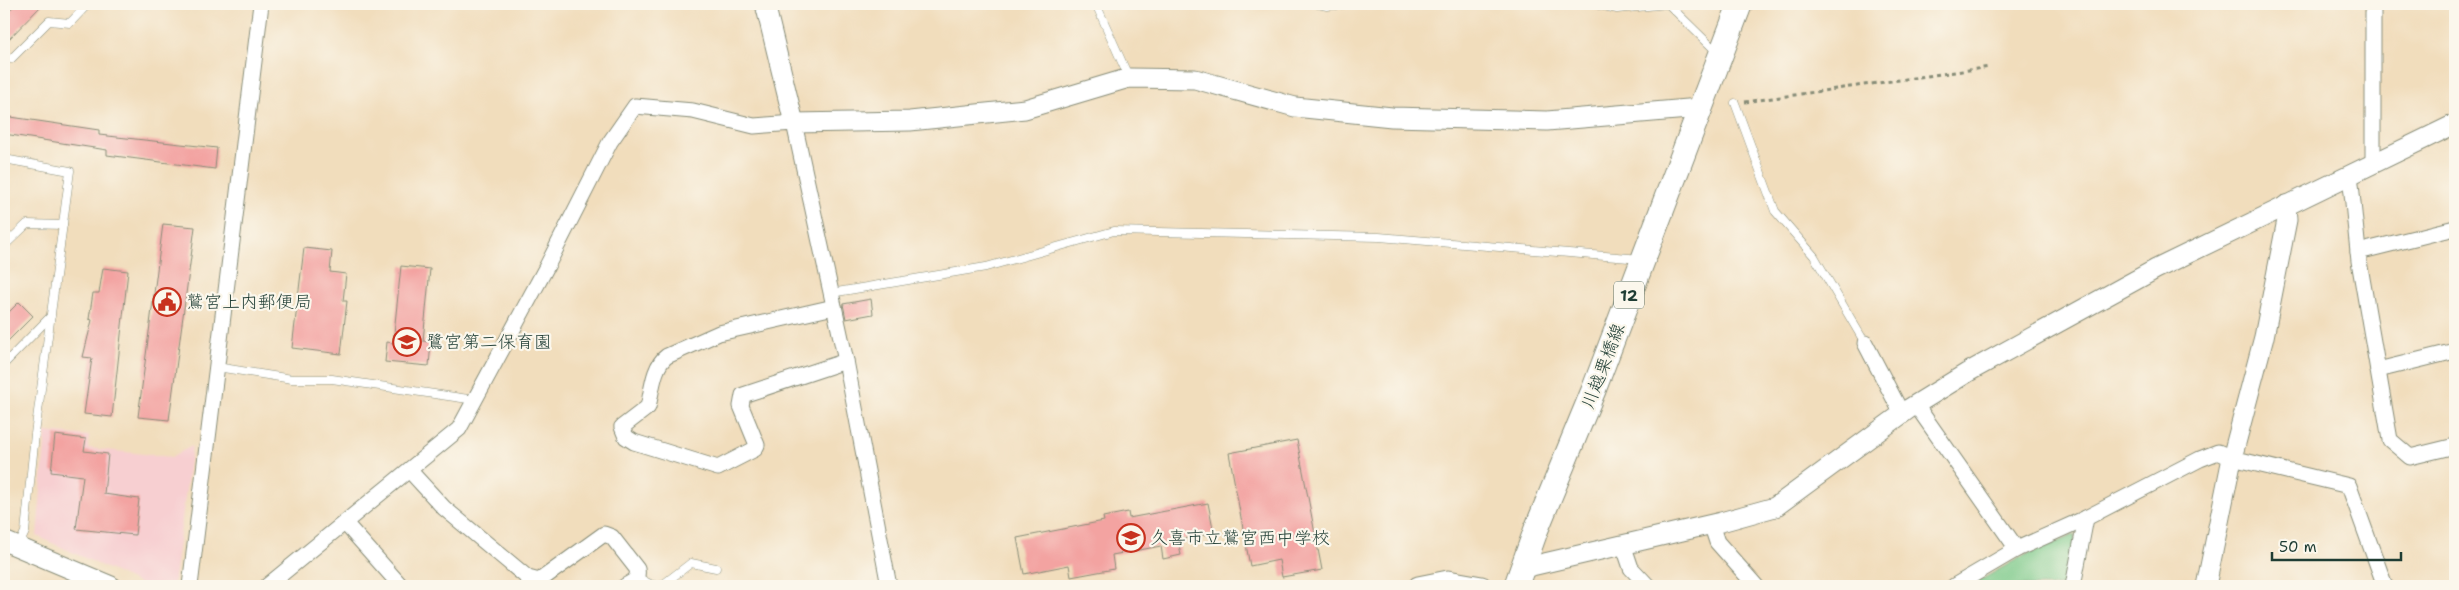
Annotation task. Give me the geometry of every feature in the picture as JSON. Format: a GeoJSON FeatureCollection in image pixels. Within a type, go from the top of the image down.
{"type":"FeatureCollection","features":[{"type":"Feature","properties":{"kind":"main road","name":"川越栗橋線"},"geometry":{"type":"LineString","coordinates":[[1519,577],[1740,4]]}},
{"type":"Feature","properties":{"kind":"street"},"geometry":{"type":"LineString","coordinates":[[190,586],[261,4]]}},
{"type":"Feature","properties":{"kind":"street"},"geometry":{"type":"LineString","coordinates":[[765,4],[794,123],[846,361],[889,586]]}},
{"type":"Feature","properties":{"kind":"street"},"geometry":{"type":"LineString","coordinates":[[2373,4],[2373,164]]}},
{"type":"Feature","properties":{"kind":"street"},"geometry":{"type":"LineString","coordinates":[[267,586],[459,429],[610,142],[635,106],[693,111],[754,126],[794,123],[910,121],[1025,109],[1129,78],[1195,79],[1295,107],[1392,118],[1547,121],[1700,108]]}},
{"type":"Feature","properties":{"kind":"street"},"geometry":{"type":"LineString","coordinates":[[1519,577],[1623,544],[1762,512],[1783,502],[1909,409],[1970,371],[2156,269],[2455,124]]}},
{"type":"Feature","properties":{"kind":"street"},"geometry":{"type":"LineString","coordinates":[[2350,174],[2358,252],[2390,440],[2410,457],[2455,446]]}},
{"type":"Feature","properties":{"kind":"street"},"geometry":{"type":"LineString","coordinates":[[2206,586],[2232,458],[2264,337],[2287,220],[2286,205]]}},
{"type":"Feature","properties":{"kind":"street"},"geometry":{"type":"LineString","coordinates":[[2358,252],[2455,228]]}},
{"type":"Feature","properties":{"kind":"street"},"geometry":{"type":"LineString","coordinates":[[832,300],[724,332],[667,356],[661,360],[658,367],[648,407],[625,423],[622,428],[623,432],[634,442],[718,468],[755,449],[757,445],[741,406],[743,395],[846,361]]}},
{"type":"Feature","properties":{"kind":"street"},"geometry":{"type":"LineString","coordinates":[[1865,343],[1909,409],[2017,549]]}},
{"type":"Feature","properties":{"kind":"street"},"geometry":{"type":"LineString","coordinates":[[2378,370],[2455,351]]}},
{"type":"Feature","properties":{"kind":"street"},"geometry":{"type":"LineString","coordinates":[[1954,586],[2017,549],[2086,518],[2200,459],[2218,452],[2232,458],[2349,486],[2385,586]]}},
{"type":"Feature","properties":{"kind":"street"},"geometry":{"type":"LineString","coordinates":[[410,471],[444,508],[534,581],[545,577],[604,534],[612,537],[637,569],[631,582]]}},
{"type":"Feature","properties":{"kind":"street"},"geometry":{"type":"LineString","coordinates":[[2074,586],[2086,518]]}},
{"type":"Feature","properties":{"kind":"street"},"geometry":{"type":"LineString","coordinates":[[345,523],[402,586]]}},
{"type":"Feature","properties":{"kind":"street"},"geometry":{"type":"LineString","coordinates":[[1711,524],[1717,542],[1756,586]]}},
{"type":"Feature","properties":{"kind":"street"},"geometry":{"type":"LineString","coordinates":[[11,544],[111,586]]}},
{"type":"Feature","properties":{"kind":"street"},"geometry":{"type":"LineString","coordinates":[[1623,544],[1631,568],[1648,586]]}},
{"type":"Feature","properties":{"kind":"street"},"geometry":{"type":"LineString","coordinates":[[1418,586],[1448,580],[1482,586]]}},
{"type":"Feature","properties":{"kind":"lane"},"geometry":{"type":"LineString","coordinates":[[11,59],[49,21],[70,23],[88,4]]}},
{"type":"Feature","properties":{"kind":"lane"},"geometry":{"type":"LineString","coordinates":[[1096,4],[1129,78]]}},
{"type":"Feature","properties":{"kind":"lane"},"geometry":{"type":"LineString","coordinates":[[1318,4],[1327,6],[1350,4]]}},
{"type":"Feature","properties":{"kind":"lane"},"geometry":{"type":"LineString","coordinates":[[1595,4],[1616,9],[1668,4],[1720,55]]}},
{"type":"Feature","properties":{"kind":"lane"},"geometry":{"type":"LineString","coordinates":[[1735,103],[1775,211],[1814,256],[1865,343]]}},
{"type":"Feature","properties":{"kind":"lane"},"geometry":{"type":"LineString","coordinates":[[4,159],[70,170],[25,532],[11,544]]}},
{"type":"Feature","properties":{"kind":"lane"},"geometry":{"type":"LineString","coordinates":[[4,246],[26,224],[63,225]]}},
{"type":"Feature","properties":{"kind":"lane"},"geometry":{"type":"LineString","coordinates":[[832,300],[986,267],[1114,231],[1379,237],[1643,259]]}},
{"type":"Feature","properties":{"kind":"lane"},"geometry":{"type":"LineString","coordinates":[[4,364],[51,316]]}},
{"type":"Feature","properties":{"kind":"lane"},"geometry":{"type":"LineString","coordinates":[[217,368],[292,379],[332,379],[475,400]]}},
{"type":"Feature","properties":{"kind":"lane"},"geometry":{"type":"LineString","coordinates":[[631,582],[661,586],[691,563],[716,568]]}},
{"type":"Feature","properties":{"kind":"path"},"geometry":{"type":"LineString","coordinates":[[1735,103],[1990,67]]}},
{"type":"Feature","properties":{"kind":"shaded area"},"geometry":{"type":"Polygon","coordinates":[[[46,432],[89,436],[88,448],[171,457],[192,446],[173,586],[145,586],[37,536],[46,432]]]}},
{"type":"Feature","properties":{"kind":"green space"},"geometry":{"type":"Polygon","coordinates":[[[2076,534],[2067,586],[1970,586],[2021,557],[2076,534]]]}},
{"type":"Feature","properties":{"kind":"building"},"geometry":{"type":"Polygon","coordinates":[[[16,4],[43,4],[4,44],[4,15],[16,4]]]}},
{"type":"Feature","properties":{"kind":"building"},"geometry":{"type":"Polygon","coordinates":[[[4,116],[99,130],[99,135],[217,148],[215,169],[107,155],[107,150],[4,134],[4,116]]]}},
{"type":"Feature","properties":{"kind":"building"},"geometry":{"type":"Polygon","coordinates":[[[163,224],[195,227],[169,420],[138,417],[163,224]]]}},
{"type":"Feature","properties":{"kind":"building"},"geometry":{"type":"Polygon","coordinates":[[[304,248],[332,251],[330,272],[346,274],[343,301],[347,301],[341,354],[292,348],[304,248]]]}},
{"type":"Feature","properties":{"kind":"building"},"geometry":{"type":"Polygon","coordinates":[[[401,266],[430,269],[423,341],[431,342],[429,366],[385,362],[387,342],[393,343],[401,266]]]}},
{"type":"Feature","properties":{"kind":"building"},"geometry":{"type":"Polygon","coordinates":[[[103,268],[128,271],[112,417],[84,414],[92,358],[83,357],[92,320],[89,319],[93,293],[99,293],[103,268]]]}},
{"type":"Feature","properties":{"kind":"building"},"geometry":{"type":"Polygon","coordinates":[[[871,299],[873,314],[846,319],[843,304],[871,299]]]}},
{"type":"Feature","properties":{"kind":"building"},"geometry":{"type":"Polygon","coordinates":[[[19,302],[33,316],[4,345],[4,317],[19,302]]]}},
{"type":"Feature","properties":{"kind":"building"},"geometry":{"type":"Polygon","coordinates":[[[55,435],[86,439],[84,451],[108,454],[104,494],[139,499],[135,535],[76,529],[83,476],[51,472],[55,435]]]}},
{"type":"Feature","properties":{"kind":"building"},"geometry":{"type":"Polygon","coordinates":[[[1297,440],[1322,570],[1282,577],[1279,560],[1250,566],[1229,453],[1297,440]]]}},
{"type":"Feature","properties":{"kind":"building"},"geometry":{"type":"Polygon","coordinates":[[[1208,503],[1214,533],[1178,540],[1181,555],[1163,559],[1161,546],[1112,555],[1114,569],[1071,577],[1069,565],[1024,574],[1017,538],[1104,521],[1103,517],[1128,512],[1129,518],[1208,503]]]}},
{"type":"Feature","properties":{"kind":"place","name":"鷲宮上内郵便局"},"geometry":{"type":"Point","coordinates":[167,302]}},
{"type":"Feature","properties":{"kind":"place","name":"鷺宮第二保育園"},"geometry":{"type":"Point","coordinates":[407,342]}},
{"type":"Feature","properties":{"kind":"place","name":"久喜市立鷲宮西中学校"},"geometry":{"type":"Point","coordinates":[1131,538]}}]}
